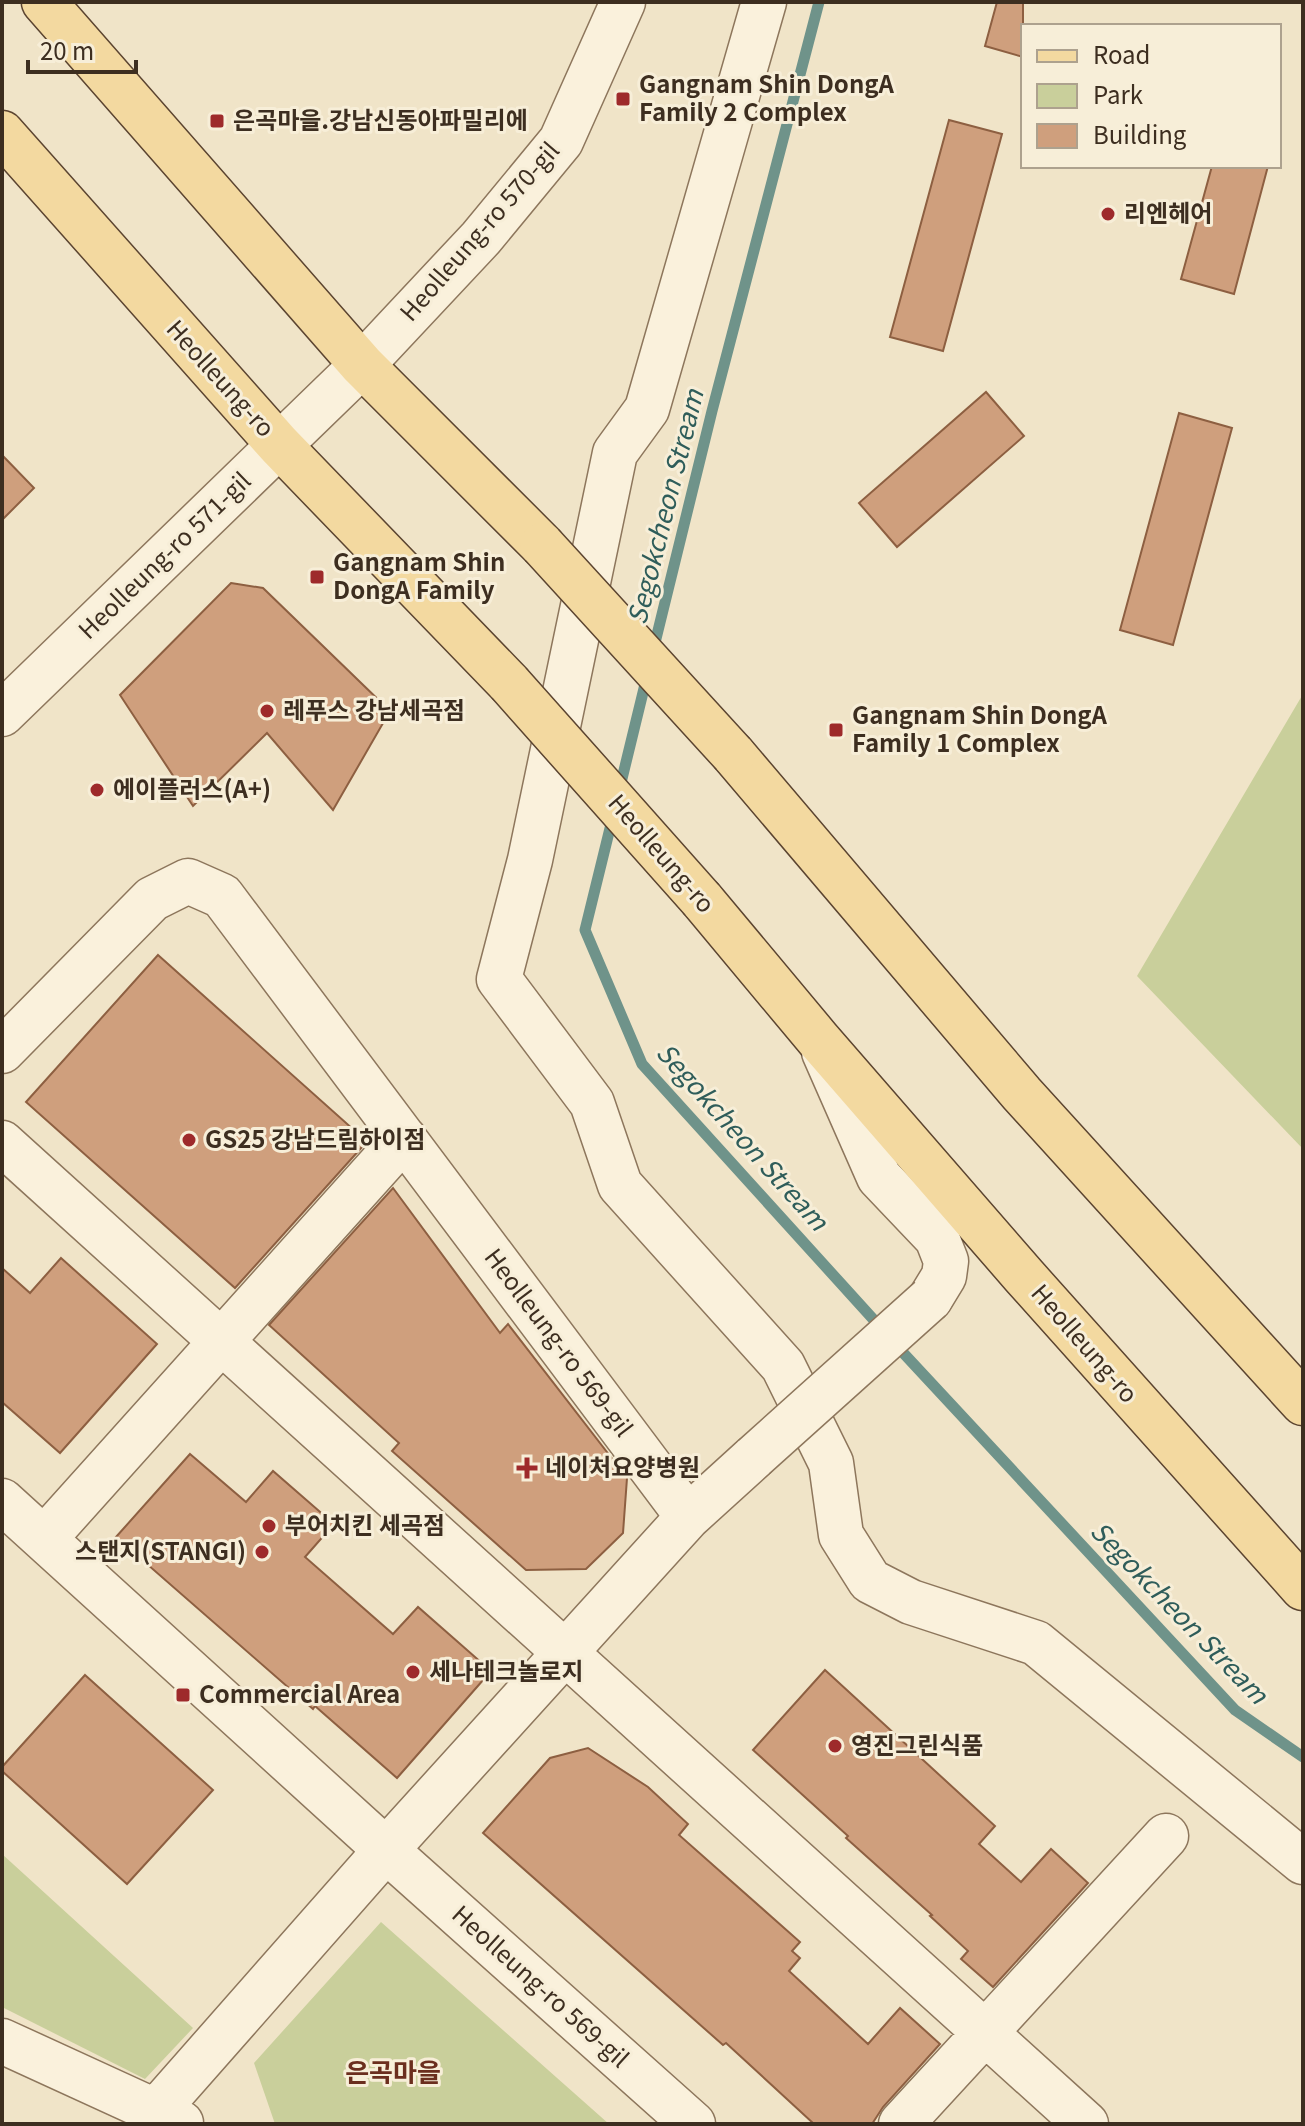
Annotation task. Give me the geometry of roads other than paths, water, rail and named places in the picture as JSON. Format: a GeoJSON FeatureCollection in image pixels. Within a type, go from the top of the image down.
{"type":"FeatureCollection","features":[{"type":"Feature","properties":{"kind":"main road"},"geometry":{"type":"LineString","coordinates":[[44,2],[362,365],[542,545],[733,754],[1022,1094],[1303,1403]]}},
{"type":"Feature","properties":{"kind":"main road","name":"Heolleung-ro"},"geometry":{"type":"LineString","coordinates":[[2,133],[279,445],[509,683],[702,900],[818,1039],[1157,1428],[1303,1588]]}},
{"type":"Feature","properties":{"kind":"street","name":"Heolleung-ro 570-gil"},"geometry":{"type":"LineString","coordinates":[[362,365],[481,238],[561,141],[623,2]]}},
{"type":"Feature","properties":{"kind":"street"},"geometry":{"type":"LineString","coordinates":[[764,2],[647,409],[615,453],[530,860],[499,979],[592,1103],[620,1185],[783,1366],[831,1463],[841,1535],[870,1581],[911,1602],[1036,1643],[1303,1862]]}},
{"type":"Feature","properties":{"kind":"street","name":"Heolleung-ro 571-gil"},"geometry":{"type":"LineString","coordinates":[[2,714],[362,365]]}},
{"type":"Feature","properties":{"kind":"street","name":"Heolleung-ro 569-gil"},"geometry":{"type":"LineString","coordinates":[[2,1051],[152,899],[188,881],[222,896],[688,1517]]}},
{"type":"Feature","properties":{"kind":"street"},"geometry":{"type":"LineString","coordinates":[[2,2041],[163,2119],[386,1850],[688,1517],[930,1299],[944,1276],[946,1261],[937,1238],[879,1177],[818,1039]]}},
{"type":"Feature","properties":{"kind":"street"},"geometry":{"type":"LineString","coordinates":[[44,1539],[404,1138]]}},
{"type":"Feature","properties":{"kind":"street"},"geometry":{"type":"LineString","coordinates":[[2,1143],[1086,2124]]}},
{"type":"Feature","properties":{"kind":"street","name":"Heolleung-ro 569-gil"},"geometry":{"type":"LineString","coordinates":[[2,1501],[693,2124]]}},
{"type":"Feature","properties":{"kind":"street"},"geometry":{"type":"LineString","coordinates":[[901,2124],[1166,1836]]}},
{"type":"Feature","properties":{"kind":"waterway","name":"Segokcheon Stream"},"geometry":{"type":"LineString","coordinates":[[653,651],[819,2]]}},
{"type":"Feature","properties":{"kind":"waterway","name":"Segokcheon Stream"},"geometry":{"type":"LineString","coordinates":[[619,791],[647,676]]}},
{"type":"Feature","properties":{"kind":"waterway","name":"Segokcheon Stream"},"geometry":{"type":"LineString","coordinates":[[613,816],[585,930],[642,1064],[883,1330]]}},
{"type":"Feature","properties":{"kind":"waterway","name":"Segokcheon Stream"},"geometry":{"type":"LineString","coordinates":[[894,1343],[1235,1710],[1303,1757]]}},
{"type":"Feature","properties":{"kind":"place","name":"Gangnam Shin DongA Family 2 Complex"},"geometry":{"type":"Point","coordinates":[623,99]}},
{"type":"Feature","properties":{"kind":"place","name":"은곡마을.강남신동아파밀리에"},"geometry":{"type":"Point","coordinates":[217,121]}},
{"type":"Feature","properties":{"kind":"place","name":"리엔헤어"},"geometry":{"type":"Point","coordinates":[1108,214]}},
{"type":"Feature","properties":{"kind":"place","name":"Gangnam Shin DongA Family"},"geometry":{"type":"Point","coordinates":[317,577]}},
{"type":"Feature","properties":{"kind":"place","name":"레푸스 강남세곡점"},"geometry":{"type":"Point","coordinates":[267,711]}},
{"type":"Feature","properties":{"kind":"place","name":"Gangnam Shin DongA Family 1 Complex"},"geometry":{"type":"Point","coordinates":[836,730]}},
{"type":"Feature","properties":{"kind":"place","name":"에이플러스(A+)"},"geometry":{"type":"Point","coordinates":[97,790]}},
{"type":"Feature","properties":{"kind":"place","name":"GS25 강남드림하이점"},"geometry":{"type":"Point","coordinates":[189,1140]}},
{"type":"Feature","properties":{"kind":"place","name":"네이처요양병원"},"geometry":{"type":"Point","coordinates":[527,1468]}},
{"type":"Feature","properties":{"kind":"place","name":"부어치킨 세곡점"},"geometry":{"type":"Point","coordinates":[269,1526]}},
{"type":"Feature","properties":{"kind":"place","name":"스탠지(STANGI)"},"geometry":{"type":"Point","coordinates":[262,1552]}},
{"type":"Feature","properties":{"kind":"place","name":"세나테크놀로지"},"geometry":{"type":"Point","coordinates":[413,1672]}},
{"type":"Feature","properties":{"kind":"place","name":"Commercial Area"},"geometry":{"type":"Point","coordinates":[183,1695]}},
{"type":"Feature","properties":{"kind":"place","name":"영진그린식품"},"geometry":{"type":"Point","coordinates":[835,1746]}},
{"type":"Feature","properties":{"kind":"district","name":"은곡마을"},"geometry":{"type":"Point","coordinates":[393,2073]}}]}
